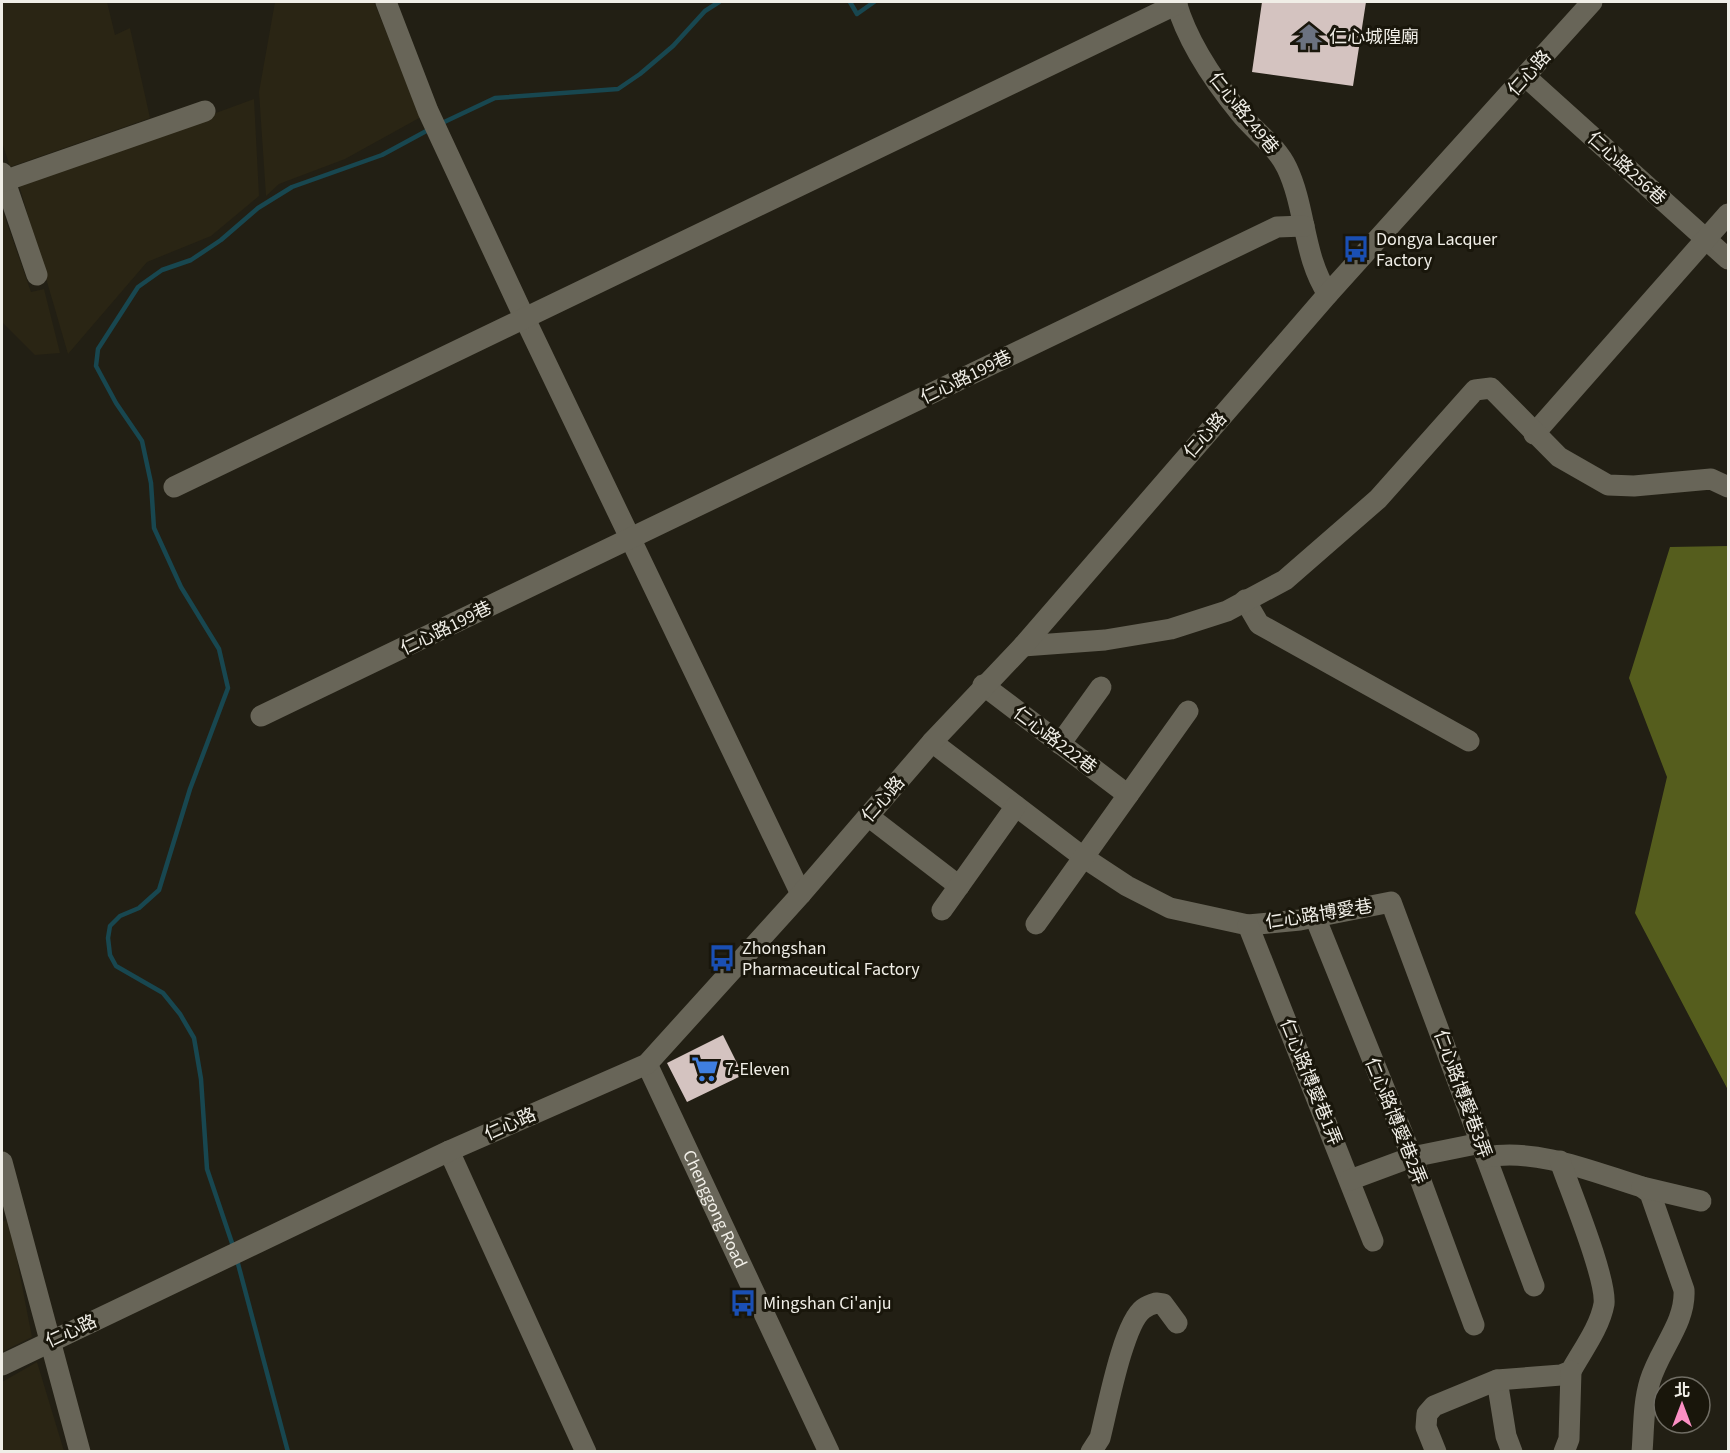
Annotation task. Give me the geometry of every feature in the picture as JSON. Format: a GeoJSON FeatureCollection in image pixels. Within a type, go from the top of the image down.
{"type":"FeatureCollection","features":[{"type":"Feature","properties":{"kind":"street"},"geometry":{"type":"LineString","coordinates":[[386,2],[431,117],[525,320],[801,894]]}},
{"type":"Feature","properties":{"kind":"street","name":"仁心路"},"geometry":{"type":"LineString","coordinates":[[2,1365],[50,1340],[449,1151],[646,1064],[801,894],[983,685],[1023,646],[1328,294],[1526,78],[1592,2]]}},
{"type":"Feature","properties":{"kind":"street"},"geometry":{"type":"LineString","coordinates":[[174,487],[525,320],[1176,3]]}},
{"type":"Feature","properties":{"kind":"street","name":"仁心路249巷"},"geometry":{"type":"LineString","coordinates":[[1176,3],[1189,35],[1208,66],[1240,113],[1275,148],[1287,169],[1318,278],[1328,294]]}},
{"type":"Feature","properties":{"kind":"street","name":"仁心路256巷"},"geometry":{"type":"LineString","coordinates":[[1526,78],[1728,259]]}},
{"type":"Feature","properties":{"kind":"street"},"geometry":{"type":"LineString","coordinates":[[37,275],[3,177],[205,111]]}},
{"type":"Feature","properties":{"kind":"street"},"geometry":{"type":"LineString","coordinates":[[1534,434],[1728,214]]}},
{"type":"Feature","properties":{"kind":"street","name":"仁心路199巷"},"geometry":{"type":"LineString","coordinates":[[261,716],[631,540],[1277,227],[1304,226]]}},
{"type":"Feature","properties":{"kind":"street"},"geometry":{"type":"LineString","coordinates":[[1023,646],[1105,640],[1171,629],[1227,611],[1285,580],[1378,499],[1475,390],[1491,388],[1558,457],[1608,485],[1634,486],[1711,479],[1728,487]]}},
{"type":"Feature","properties":{"kind":"street"},"geometry":{"type":"LineString","coordinates":[[1245,600],[1259,624],[1470,741]]}},
{"type":"Feature","properties":{"kind":"street","name":"仁心路222巷"},"geometry":{"type":"LineString","coordinates":[[983,685],[1128,795]]}},
{"type":"Feature","properties":{"kind":"street"},"geometry":{"type":"LineString","coordinates":[[1060,744],[1101,687]]}},
{"type":"Feature","properties":{"kind":"street"},"geometry":{"type":"LineString","coordinates":[[1036,924],[1188,711]]}},
{"type":"Feature","properties":{"kind":"street","name":"仁心路博愛巷"},"geometry":{"type":"LineString","coordinates":[[932,742],[1083,857],[1127,886],[1170,908],[1248,925],[1315,917],[1391,902]]}},
{"type":"Feature","properties":{"kind":"street"},"geometry":{"type":"LineString","coordinates":[[942,910],[1016,806]]}},
{"type":"Feature","properties":{"kind":"street"},"geometry":{"type":"LineString","coordinates":[[868,816],[959,886]]}},
{"type":"Feature","properties":{"kind":"street","name":"仁心路博愛巷3弄"},"geometry":{"type":"LineString","coordinates":[[1391,902],[1534,1286]]}},
{"type":"Feature","properties":{"kind":"street","name":"仁心路博愛巷2弄"},"geometry":{"type":"LineString","coordinates":[[1315,917],[1412,1157],[1474,1325]]}},
{"type":"Feature","properties":{"kind":"street","name":"仁心路博愛巷1弄"},"geometry":{"type":"LineString","coordinates":[[1248,925],[1373,1241]]}},
{"type":"Feature","properties":{"kind":"street","name":"Chenggong Road"},"geometry":{"type":"LineString","coordinates":[[646,1064],[829,1452]]}},
{"type":"Feature","properties":{"kind":"street"},"geometry":{"type":"LineString","coordinates":[[1350,1180],[1412,1157],[1483,1150],[1560,1161],[1642,1187],[1701,1201]]}},
{"type":"Feature","properties":{"kind":"street"},"geometry":{"type":"LineString","coordinates":[[449,1151],[586,1452]]}},
{"type":"Feature","properties":{"kind":"street"},"geometry":{"type":"LineString","coordinates":[[1560,1161],[1602,1281],[1604,1303],[1600,1318],[1571,1371],[1569,1439],[1564,1452]]}},
{"type":"Feature","properties":{"kind":"street"},"geometry":{"type":"LineString","coordinates":[[2,1162],[80,1452]]}},
{"type":"Feature","properties":{"kind":"street"},"geometry":{"type":"LineString","coordinates":[[1642,1187],[1650,1193],[1684,1290],[1685,1300],[1682,1313],[1649,1382],[1642,1452]]}},
{"type":"Feature","properties":{"kind":"street"},"geometry":{"type":"LineString","coordinates":[[1091,1452],[1100,1438],[1127,1335],[1135,1318],[1143,1309],[1156,1303],[1163,1304],[1177,1323]]}},
{"type":"Feature","properties":{"kind":"street"},"geometry":{"type":"LineString","coordinates":[[1436,1452],[1426,1427],[1427,1414],[1434,1406],[1497,1380],[1561,1375],[1571,1371]]}},
{"type":"Feature","properties":{"kind":"street"},"geometry":{"type":"LineString","coordinates":[[1497,1380],[1506,1436],[1512,1452]]}},
{"type":"Feature","properties":{"kind":"shaded area"},"geometry":{"type":"Polygon","coordinates":[[[2,2],[107,2],[115,35],[130,28],[150,118],[10,167],[2,142],[2,2]]]}},
{"type":"Feature","properties":{"kind":"shaded area"},"geometry":{"type":"Polygon","coordinates":[[[275,2],[374,2],[421,117],[345,159],[279,184],[266,196],[259,92],[275,2]]]}},
{"type":"Feature","properties":{"kind":"shaded area"},"geometry":{"type":"Polygon","coordinates":[[[254,99],[259,196],[211,236],[147,262],[68,354],[19,185],[254,99]]]}},
{"type":"Feature","properties":{"kind":"shaded area"},"geometry":{"type":"Polygon","coordinates":[[[2,209],[31,292],[44,289],[60,353],[35,355],[2,322],[2,209]]]}},
{"type":"Feature","properties":{"kind":"shaded area"},"geometry":{"type":"Polygon","coordinates":[[[9,1219],[32,1337],[2,1352],[2,1222],[9,1219]]]}},
{"type":"Feature","properties":{"kind":"shaded area"},"geometry":{"type":"Polygon","coordinates":[[[37,1362],[64,1451],[2,1451],[2,1382],[37,1362]]]}},
{"type":"Feature","properties":{"kind":"green space"},"geometry":{"type":"Polygon","coordinates":[[[1728,546],[1728,1090],[1635,913],[1667,777],[1629,678],[1670,547],[1728,546]]]}},
{"type":"Feature","properties":{"kind":"building","name":"仁心城隍廟"},"geometry":{"type":"Polygon","coordinates":[[[1262,2],[1366,2],[1353,86],[1252,72],[1262,2]]]}},
{"type":"Feature","properties":{"kind":"building","name":"7-Eleven"},"geometry":{"type":"Polygon","coordinates":[[[723,1035],[743,1075],[687,1102],[667,1063],[723,1035]]]}},
{"type":"Feature","properties":{"kind":"waterway"},"geometry":{"type":"LineString","coordinates":[[440,124],[495,98],[618,89],[673,46],[705,11],[719,2]]}},
{"type":"Feature","properties":{"kind":"waterway"},"geometry":{"type":"LineString","coordinates":[[850,2],[857,14],[874,2]]}},
{"type":"Feature","properties":{"kind":"waterway"},"geometry":{"type":"LineString","coordinates":[[233,1246],[207,1169],[201,1079],[194,1038],[180,1014],[163,993],[116,966],[110,955],[108,938],[110,926],[120,916],[139,908],[159,890],[190,789],[228,688],[219,649],[181,587],[154,528],[151,483],[142,441],[116,403],[96,366],[98,349],[138,287],[162,270],[191,260],[221,240],[258,208],[292,187],[382,155],[430,129]]}},
{"type":"Feature","properties":{"kind":"waterway"},"geometry":{"type":"LineString","coordinates":[[237,1260],[288,1452]]}},
{"type":"Feature","properties":{"kind":"place","name":"仁心城隍廟"},"geometry":{"type":"Point","coordinates":[1309,37]}},
{"type":"Feature","properties":{"kind":"place","name":"Dongya Lacquer Factory"},"geometry":{"type":"Point","coordinates":[1356,249]}},
{"type":"Feature","properties":{"kind":"place","name":"Zhongshan Pharmaceutical Factory"},"geometry":{"type":"Point","coordinates":[722,958]}},
{"type":"Feature","properties":{"kind":"place","name":"7-Eleven"},"geometry":{"type":"Point","coordinates":[705,1069]}},
{"type":"Feature","properties":{"kind":"place","name":"Mingshan Ci'anju"},"geometry":{"type":"Point","coordinates":[743,1303]}}]}
